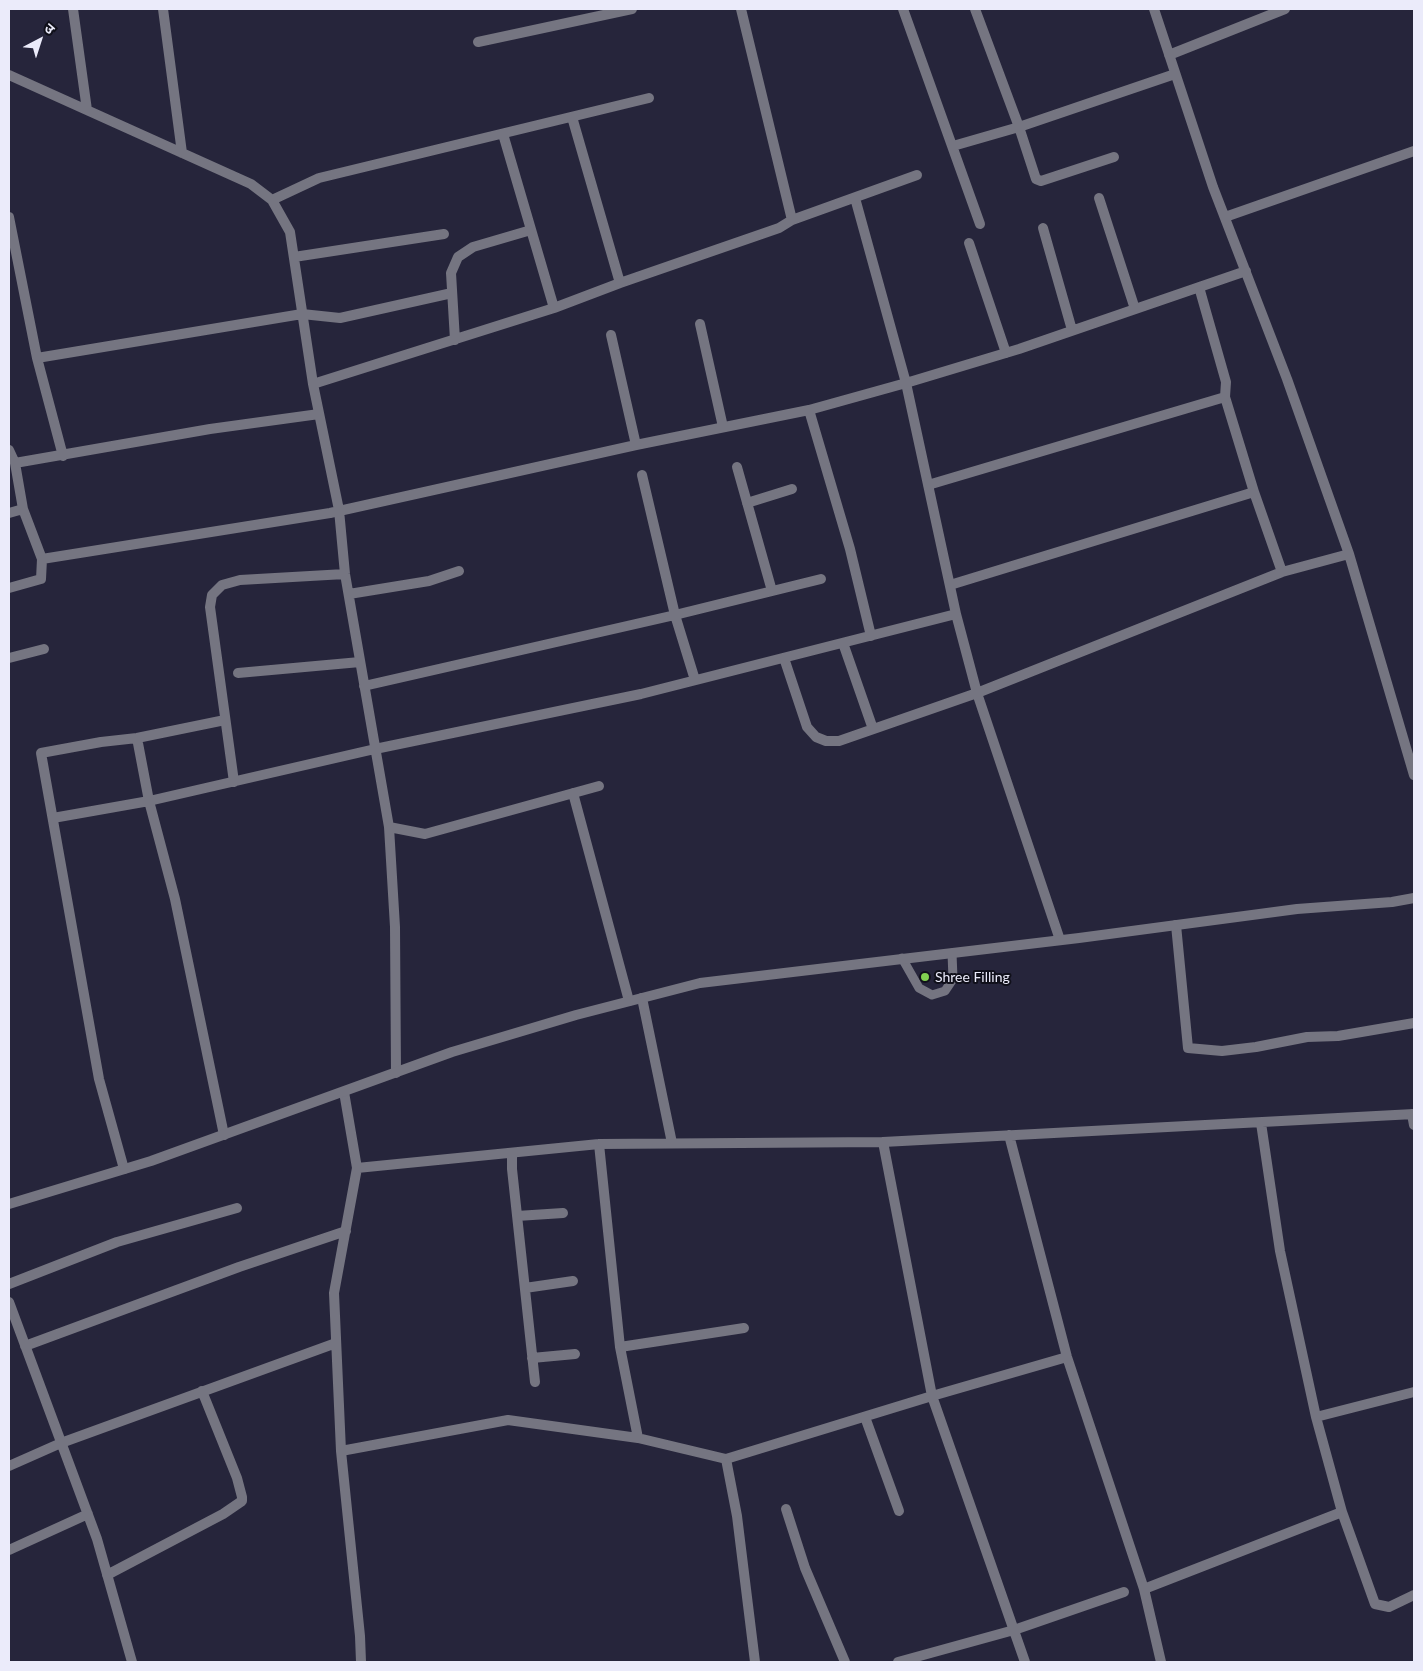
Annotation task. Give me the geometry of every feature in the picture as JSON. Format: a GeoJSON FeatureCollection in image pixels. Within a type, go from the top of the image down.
{"type":"FeatureCollection","features":[{"type":"Feature","properties":{"kind":"street"},"geometry":{"type":"LineString","coordinates":[[73,9],[87,110]]}},
{"type":"Feature","properties":{"kind":"street"},"geometry":{"type":"LineString","coordinates":[[163,9],[182,153]]}},
{"type":"Feature","properties":{"kind":"street"},"geometry":{"type":"LineString","coordinates":[[478,42],[632,9]]}},
{"type":"Feature","properties":{"kind":"street"},"geometry":{"type":"LineString","coordinates":[[741,9],[792,220]]}},
{"type":"Feature","properties":{"kind":"street"},"geometry":{"type":"LineString","coordinates":[[903,9],[980,224]]}},
{"type":"Feature","properties":{"kind":"street"},"geometry":{"type":"LineString","coordinates":[[975,9],[1019,127],[1036,179],[1041,181],[1114,157]]}},
{"type":"Feature","properties":{"kind":"street"},"geometry":{"type":"LineString","coordinates":[[1154,9],[1225,218],[1287,379],[1349,554],[1414,775]]}},
{"type":"Feature","properties":{"kind":"street"},"geometry":{"type":"LineString","coordinates":[[1169,55],[1285,9]]}},
{"type":"Feature","properties":{"kind":"street"},"geometry":{"type":"LineString","coordinates":[[953,146],[1019,127],[1175,74]]}},
{"type":"Feature","properties":{"kind":"street"},"geometry":{"type":"LineString","coordinates":[[9,75],[251,184],[272,200],[290,232],[312,384],[339,510],[348,594],[388,827],[395,927],[396,1072]]}},
{"type":"Feature","properties":{"kind":"street"},"geometry":{"type":"LineString","coordinates":[[272,200],[319,178],[648,98]]}},
{"type":"Feature","properties":{"kind":"street"},"geometry":{"type":"LineString","coordinates":[[572,116],[620,283]]}},
{"type":"Feature","properties":{"kind":"street"},"geometry":{"type":"LineString","coordinates":[[504,134],[554,308]]}},
{"type":"Feature","properties":{"kind":"street"},"geometry":{"type":"LineString","coordinates":[[1225,218],[1414,151]]}},
{"type":"Feature","properties":{"kind":"street"},"geometry":{"type":"LineString","coordinates":[[312,384],[554,308],[779,228],[792,220],[917,175]]}},
{"type":"Feature","properties":{"kind":"street"},"geometry":{"type":"LineString","coordinates":[[855,198],[906,383],[956,614],[977,692],[1060,940]]}},
{"type":"Feature","properties":{"kind":"street"},"geometry":{"type":"LineString","coordinates":[[1099,198],[1135,309]]}},
{"type":"Feature","properties":{"kind":"street"},"geometry":{"type":"LineString","coordinates":[[9,217],[37,358],[63,456]]}},
{"type":"Feature","properties":{"kind":"street"},"geometry":{"type":"LineString","coordinates":[[1043,228],[1072,330]]}},
{"type":"Feature","properties":{"kind":"street"},"geometry":{"type":"LineString","coordinates":[[455,340],[451,273],[458,257],[473,247],[531,230]]}},
{"type":"Feature","properties":{"kind":"street"},"geometry":{"type":"LineString","coordinates":[[294,257],[444,234]]}},
{"type":"Feature","properties":{"kind":"street"},"geometry":{"type":"LineString","coordinates":[[968,243],[1006,353]]}},
{"type":"Feature","properties":{"kind":"street"},"geometry":{"type":"LineString","coordinates":[[42,559],[330,513],[636,445],[809,410],[1006,353],[1246,271]]}},
{"type":"Feature","properties":{"kind":"street"},"geometry":{"type":"LineString","coordinates":[[1199,287],[1226,382],[1225,397],[1254,492],[1282,572]]}},
{"type":"Feature","properties":{"kind":"street"},"geometry":{"type":"LineString","coordinates":[[37,358],[302,314],[340,318],[452,293]]}},
{"type":"Feature","properties":{"kind":"street"},"geometry":{"type":"LineString","coordinates":[[700,324],[723,427]]}},
{"type":"Feature","properties":{"kind":"street"},"geometry":{"type":"LineString","coordinates":[[611,335],[636,445]]}},
{"type":"Feature","properties":{"kind":"street"},"geometry":{"type":"LineString","coordinates":[[928,485],[1225,397]]}},
{"type":"Feature","properties":{"kind":"street"},"geometry":{"type":"LineString","coordinates":[[809,410],[850,549],[871,636]]}},
{"type":"Feature","properties":{"kind":"street"},"geometry":{"type":"LineString","coordinates":[[15,463],[210,429],[319,414]]}},
{"type":"Feature","properties":{"kind":"street"},"geometry":{"type":"LineString","coordinates":[[9,450],[15,463],[23,509],[42,559],[41,579],[9,588]]}},
{"type":"Feature","properties":{"kind":"street"},"geometry":{"type":"LineString","coordinates":[[737,467],[772,591]]}},
{"type":"Feature","properties":{"kind":"street"},"geometry":{"type":"LineString","coordinates":[[642,475],[675,615],[695,680]]}},
{"type":"Feature","properties":{"kind":"street"},"geometry":{"type":"LineString","coordinates":[[747,503],[792,489]]}},
{"type":"Feature","properties":{"kind":"street"},"geometry":{"type":"LineString","coordinates":[[950,585],[1254,492]]}},
{"type":"Feature","properties":{"kind":"street"},"geometry":{"type":"LineString","coordinates":[[9,513],[23,509]]}},
{"type":"Feature","properties":{"kind":"street"},"geometry":{"type":"LineString","coordinates":[[784,658],[807,727],[816,737],[826,741],[839,741],[977,692],[1282,572],[1349,554]]}},
{"type":"Feature","properties":{"kind":"street"},"geometry":{"type":"LineString","coordinates":[[348,594],[429,581],[459,571]]}},
{"type":"Feature","properties":{"kind":"street"},"geometry":{"type":"LineString","coordinates":[[234,782],[210,607],[212,595],[222,585],[240,580],[345,574]]}},
{"type":"Feature","properties":{"kind":"street"},"geometry":{"type":"LineString","coordinates":[[364,686],[675,615],[821,579]]}},
{"type":"Feature","properties":{"kind":"street"},"geometry":{"type":"LineString","coordinates":[[53,818],[149,801],[376,749],[640,694],[956,614]]}},
{"type":"Feature","properties":{"kind":"street"},"geometry":{"type":"LineString","coordinates":[[844,643],[873,729]]}},
{"type":"Feature","properties":{"kind":"street"},"geometry":{"type":"LineString","coordinates":[[9,658],[44,649]]}},
{"type":"Feature","properties":{"kind":"street"},"geometry":{"type":"LineString","coordinates":[[238,673],[360,662]]}},
{"type":"Feature","properties":{"kind":"street"},"geometry":{"type":"LineString","coordinates":[[124,1169],[99,1079],[41,753],[137,738],[225,720]]}},
{"type":"Feature","properties":{"kind":"street"},"geometry":{"type":"LineString","coordinates":[[137,738],[149,801],[175,900],[224,1135]]}},
{"type":"Feature","properties":{"kind":"street"},"geometry":{"type":"LineString","coordinates":[[388,827],[425,834],[599,786]]}},
{"type":"Feature","properties":{"kind":"street"},"geometry":{"type":"LineString","coordinates":[[573,793],[629,1001]]}},
{"type":"Feature","properties":{"kind":"street"},"geometry":{"type":"LineString","coordinates":[[9,1204],[124,1169],[224,1135],[452,1052],[629,1001],[700,983],[1060,940],[1297,909],[1392,902],[1414,898]]}},
{"type":"Feature","properties":{"kind":"street"},"geometry":{"type":"LineString","coordinates":[[1176,925],[1188,1048],[1230,1050],[1307,1037],[1338,1036],[1414,1023]]}},
{"type":"Feature","properties":{"kind":"street"},"geometry":{"type":"LineString","coordinates":[[642,998],[672,1143]]}},
{"type":"Feature","properties":{"kind":"street"},"geometry":{"type":"LineString","coordinates":[[344,1092],[357,1168],[334,1293],[341,1451],[361,1662]]}},
{"type":"Feature","properties":{"kind":"street"},"geometry":{"type":"LineString","coordinates":[[357,1168],[600,1144],[884,1142],[1261,1123],[1413,1118]]}},
{"type":"Feature","properties":{"kind":"street"},"geometry":{"type":"LineString","coordinates":[[1261,1123],[1280,1251],[1316,1417],[1342,1512],[1376,1604],[1389,1607],[1414,1595]]}},
{"type":"Feature","properties":{"kind":"street"},"geometry":{"type":"LineString","coordinates":[[1009,1135],[1067,1358],[1144,1589],[1161,1662]]}},
{"type":"Feature","properties":{"kind":"street"},"geometry":{"type":"LineString","coordinates":[[884,1142],[932,1396],[1025,1662]]}},
{"type":"Feature","properties":{"kind":"street"},"geometry":{"type":"LineString","coordinates":[[600,1144],[620,1347],[638,1438]]}},
{"type":"Feature","properties":{"kind":"street"},"geometry":{"type":"LineString","coordinates":[[512,1153],[535,1382]]}},
{"type":"Feature","properties":{"kind":"street"},"geometry":{"type":"LineString","coordinates":[[9,1284],[117,1242],[237,1208]]}},
{"type":"Feature","properties":{"kind":"street"},"geometry":{"type":"LineString","coordinates":[[517,1216],[564,1213]]}},
{"type":"Feature","properties":{"kind":"street"},"geometry":{"type":"LineString","coordinates":[[25,1346],[239,1267],[346,1231]]}},
{"type":"Feature","properties":{"kind":"street"},"geometry":{"type":"LineString","coordinates":[[525,1288],[573,1281]]}},
{"type":"Feature","properties":{"kind":"street"},"geometry":{"type":"LineString","coordinates":[[9,1302],[97,1539],[132,1662]]}},
{"type":"Feature","properties":{"kind":"street"},"geometry":{"type":"LineString","coordinates":[[620,1347],[744,1328]]}},
{"type":"Feature","properties":{"kind":"street"},"geometry":{"type":"LineString","coordinates":[[9,1466],[61,1443],[336,1343]]}},
{"type":"Feature","properties":{"kind":"street"},"geometry":{"type":"LineString","coordinates":[[532,1358],[575,1354]]}},
{"type":"Feature","properties":{"kind":"street"},"geometry":{"type":"LineString","coordinates":[[341,1451],[508,1420],[638,1438],[726,1459],[932,1396],[1067,1358]]}},
{"type":"Feature","properties":{"kind":"street"},"geometry":{"type":"LineString","coordinates":[[107,1575],[223,1514],[242,1502],[237,1478],[202,1391]]}},
{"type":"Feature","properties":{"kind":"street"},"geometry":{"type":"LineString","coordinates":[[1316,1417],[1414,1392]]}},
{"type":"Feature","properties":{"kind":"street"},"geometry":{"type":"LineString","coordinates":[[865,1417],[899,1511]]}},
{"type":"Feature","properties":{"kind":"street"},"geometry":{"type":"LineString","coordinates":[[726,1459],[737,1516],[755,1662]]}},
{"type":"Feature","properties":{"kind":"street"},"geometry":{"type":"LineString","coordinates":[[786,1509],[805,1568],[845,1662]]}},
{"type":"Feature","properties":{"kind":"street"},"geometry":{"type":"LineString","coordinates":[[1144,1589],[1342,1512]]}},
{"type":"Feature","properties":{"kind":"street"},"geometry":{"type":"LineString","coordinates":[[9,1550],[88,1514]]}},
{"type":"Feature","properties":{"kind":"street"},"geometry":{"type":"LineString","coordinates":[[898,1662],[1014,1630],[1124,1592]]}},
{"type":"Feature","properties":{"kind":"lane"},"geometry":{"type":"LineString","coordinates":[[902,958],[919,988],[932,995],[945,991],[953,979],[952,953]]}},
{"type":"Feature","properties":{"kind":"place","name":"Shree Filling"},"geometry":{"type":"Point","coordinates":[925,977]}}]}
